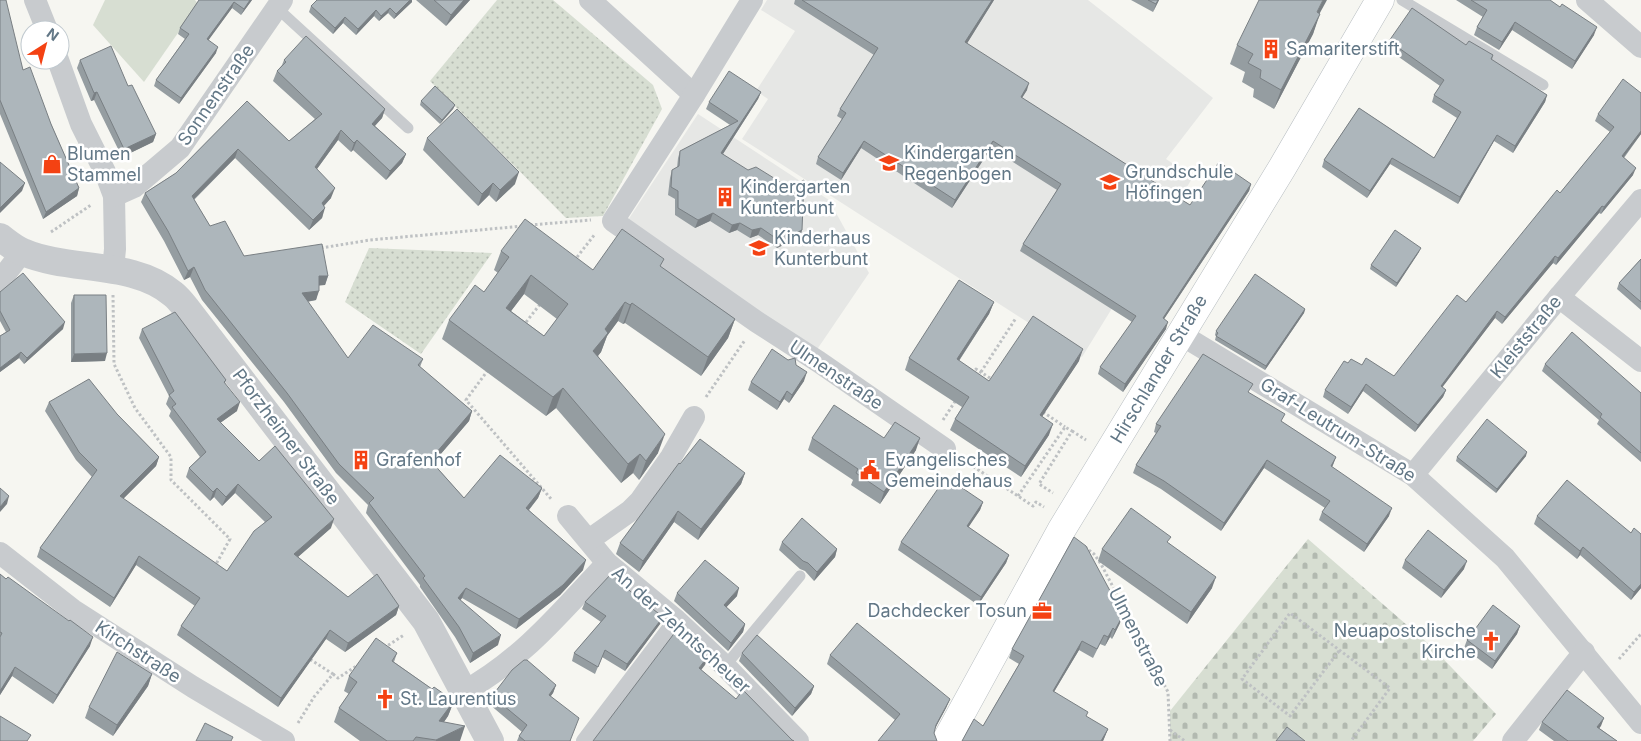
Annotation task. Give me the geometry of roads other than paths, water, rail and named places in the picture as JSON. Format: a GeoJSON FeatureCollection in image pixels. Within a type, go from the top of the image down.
{"type":"FeatureCollection","features":[{"type":"Feature","properties":{"kind":"main road","name":"Hirschlander Straße"},"geometry":{"type":"LineString","coordinates":[[946,741],[1056,520],[1180,334],[1282,168],[1380,0]]}},
{"type":"Feature","properties":{"kind":"street"},"geometry":{"type":"LineString","coordinates":[[36,0],[43,20]]}},
{"type":"Feature","properties":{"kind":"street"},"geometry":{"type":"LineString","coordinates":[[590,0],[694,96],[752,0]]}},
{"type":"Feature","properties":{"kind":"street"},"geometry":{"type":"LineString","coordinates":[[1587,0],[1641,47]]}},
{"type":"Feature","properties":{"kind":"street","name":"Sonnenstraße"},"geometry":{"type":"LineString","coordinates":[[113,193],[134,187],[180,148],[279,4]]}},
{"type":"Feature","properties":{"kind":"street"},"geometry":{"type":"LineString","coordinates":[[62,70],[82,124],[113,193],[115,249],[113,269]]}},
{"type":"Feature","properties":{"kind":"street","name":"Ulmenstraße"},"geometry":{"type":"LineString","coordinates":[[694,96],[613,221],[757,322],[938,444]]}},
{"type":"Feature","properties":{"kind":"street","name":"Kleiststraße"},"geometry":{"type":"LineString","coordinates":[[1413,475],[1641,200]]}},
{"type":"Feature","properties":{"kind":"street"},"geometry":{"type":"LineString","coordinates":[[0,281],[11,244]]}},
{"type":"Feature","properties":{"kind":"street","name":"Pforzheimer Straße"},"geometry":{"type":"LineString","coordinates":[[11,244],[49,260],[113,269],[147,279],[172,293],[186,308],[426,621],[490,741]]}},
{"type":"Feature","properties":{"kind":"street"},"geometry":{"type":"LineString","coordinates":[[1560,297],[1641,361]]}},
{"type":"Feature","properties":{"kind":"street","name":"Graf-Leutrum-Straße"},"geometry":{"type":"LineString","coordinates":[[1180,334],[1413,475],[1505,558],[1641,723]]}},
{"type":"Feature","properties":{"kind":"street"},"geometry":{"type":"LineString","coordinates":[[589,540],[630,511],[640,501],[671,457],[694,417]]}},
{"type":"Feature","properties":{"kind":"street","name":"An der Zehntscheuer"},"geometry":{"type":"LineString","coordinates":[[568,516],[607,563],[676,620],[725,666],[798,741]]}},
{"type":"Feature","properties":{"kind":"street","name":"Kirchstraße"},"geometry":{"type":"LineString","coordinates":[[0,554],[73,610],[193,687],[290,734]]}},
{"type":"Feature","properties":{"kind":"street"},"geometry":{"type":"LineString","coordinates":[[463,692],[486,679],[537,638],[607,563]]}},
{"type":"Feature","properties":{"kind":"street"},"geometry":{"type":"LineString","coordinates":[[584,741],[676,620]]}},
{"type":"Feature","properties":{"kind":"street"},"geometry":{"type":"LineString","coordinates":[[1513,741],[1584,652]]}},
{"type":"Feature","properties":{"kind":"lane"},"geometry":{"type":"LineString","coordinates":[[1402,0],[1543,85]]}},
{"type":"Feature","properties":{"kind":"lane"},"geometry":{"type":"LineString","coordinates":[[279,4],[408,128]]}},
{"type":"Feature","properties":{"kind":"lane"},"geometry":{"type":"LineString","coordinates":[[725,666],[800,576]]}},
{"type":"Feature","properties":{"kind":"place","name":"Samariterstift"},"geometry":{"type":"Point","coordinates":[1271,49]}},
{"type":"Feature","properties":{"kind":"place","name":"Kindergarten Regenbogen"},"geometry":{"type":"Point","coordinates":[889,163]}},
{"type":"Feature","properties":{"kind":"place","name":"Blumen Stammel"},"geometry":{"type":"Point","coordinates":[52,164]}},
{"type":"Feature","properties":{"kind":"place","name":"Grundschule Höfingen"},"geometry":{"type":"Point","coordinates":[1110,182]}},
{"type":"Feature","properties":{"kind":"place","name":"Kindergarten Kunterbunt"},"geometry":{"type":"Point","coordinates":[725,197]}},
{"type":"Feature","properties":{"kind":"place","name":"Kinderhaus Kunterbunt"},"geometry":{"type":"Point","coordinates":[759,248]}},
{"type":"Feature","properties":{"kind":"place","name":"Grafenhof"},"geometry":{"type":"Point","coordinates":[361,460]}},
{"type":"Feature","properties":{"kind":"place","name":"Evangelisches Gemeindehaus"},"geometry":{"type":"Point","coordinates":[870,470]}},
{"type":"Feature","properties":{"kind":"place","name":"Dachdecker Tosun"},"geometry":{"type":"Point","coordinates":[1042,611]}},
{"type":"Feature","properties":{"kind":"place","name":"Neuapostolische Kirche"},"geometry":{"type":"Point","coordinates":[1491,641]}},
{"type":"Feature","properties":{"kind":"place","name":"St. Laurentius"},"geometry":{"type":"Point","coordinates":[385,699]}}]}
